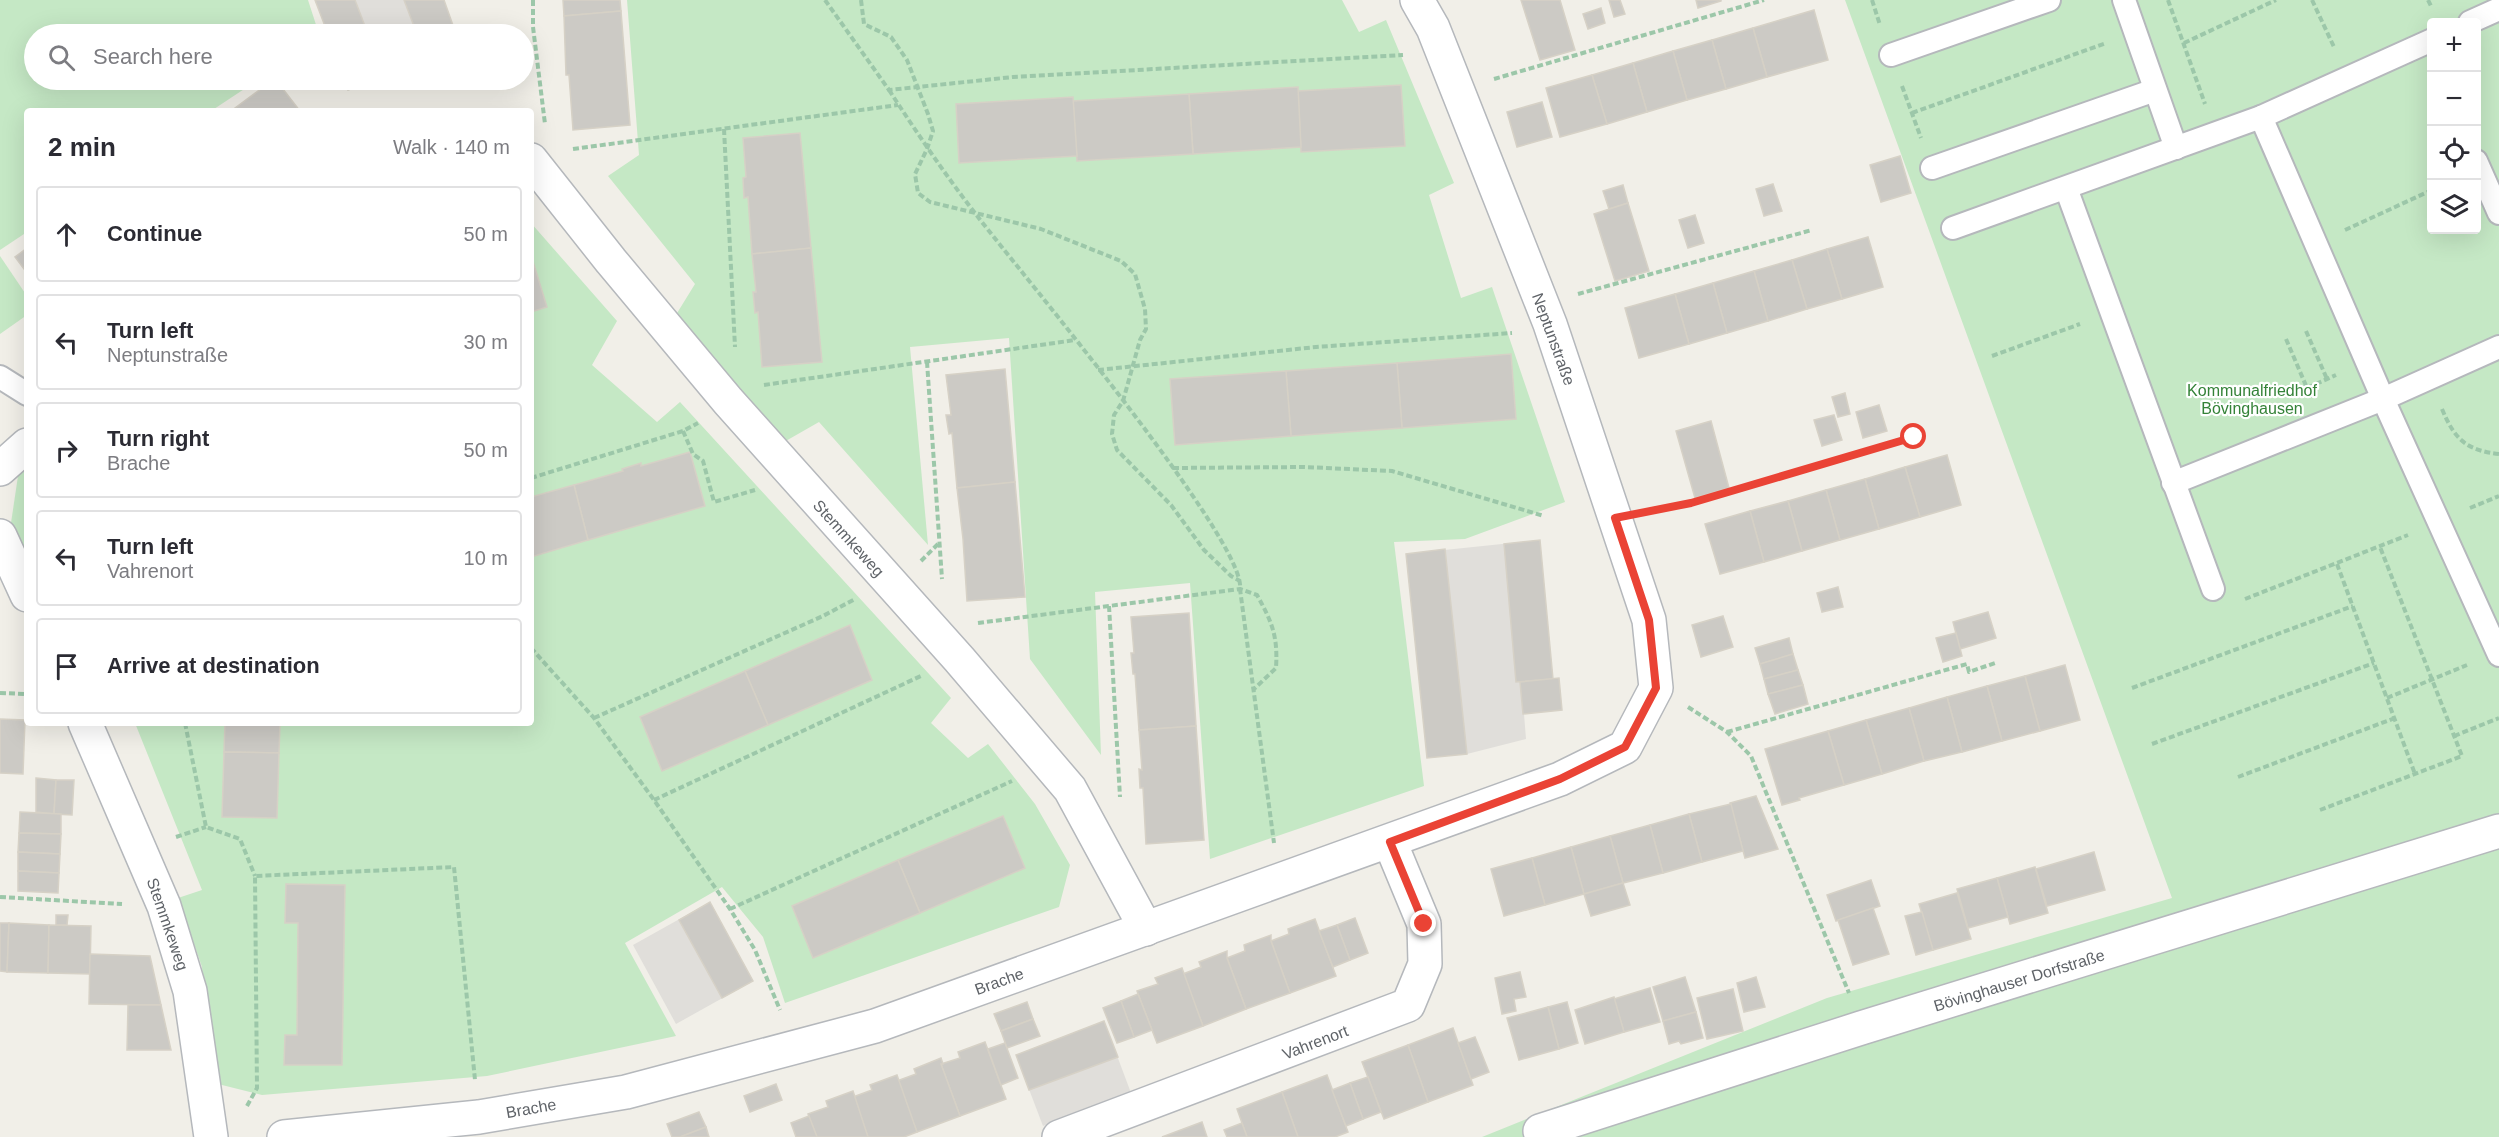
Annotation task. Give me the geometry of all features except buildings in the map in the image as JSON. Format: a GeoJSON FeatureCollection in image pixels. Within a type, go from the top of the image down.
{"type":"FeatureCollection","features":[{"type":"Feature","properties":{"kind":"street","name":"Neptunstraße"},"geometry":{"type":"LineString","coordinates":[[1417,0],[1433,28],[1542,304],[1649,620],[1656,688]]}},
{"type":"Feature","properties":{"kind":"street","name":"Stemmkeweg"},"geometry":{"type":"LineString","coordinates":[[534,164],[611,261],[732,395],[795,477],[949,642],[1070,789],[1146,929]]}},
{"type":"Feature","properties":{"kind":"street"},"geometry":{"type":"LineString","coordinates":[[0,470],[24,448]]}},
{"type":"Feature","properties":{"kind":"street"},"geometry":{"type":"LineString","coordinates":[[0,536],[24,588]]}},
{"type":"Feature","properties":{"kind":"street","name":"Brache"},"geometry":{"type":"LineString","coordinates":[[284,1137],[479,1117],[626,1092],[875,1026],[1560,779],[1625,747],[1656,688]]}},
{"type":"Feature","properties":{"kind":"street","name":"Stemmkeweg"},"geometry":{"type":"LineString","coordinates":[[86,726],[164,906],[190,991],[211,1137]]}},
{"type":"Feature","properties":{"kind":"street","name":"Bövinghauser Dorfstraße"},"geometry":{"type":"LineString","coordinates":[[1540,1131],[1862,1028],[2499,831]]}},
{"type":"Feature","properties":{"kind":"street","name":"Vahrenort"},"geometry":{"type":"LineString","coordinates":[[1059,1137],[1408,1005],[1425,964],[1424,924],[1390,842]]}},
{"type":"Feature","properties":{"kind":"lane"},"geometry":{"type":"LineString","coordinates":[[1891,55],[2049,0]]}},
{"type":"Feature","properties":{"kind":"lane"},"geometry":{"type":"LineString","coordinates":[[2124,0],[2176,148]]}},
{"type":"Feature","properties":{"kind":"lane"},"geometry":{"type":"LineString","coordinates":[[1953,228],[2261,117],[2348,78],[2427,47]]}},
{"type":"Feature","properties":{"kind":"lane"},"geometry":{"type":"LineString","coordinates":[[1932,168],[2155,90]]}},
{"type":"Feature","properties":{"kind":"lane"},"geometry":{"type":"LineString","coordinates":[[2261,117],[2383,399],[2499,653]]}},
{"type":"Feature","properties":{"kind":"lane"},"geometry":{"type":"LineString","coordinates":[[2481,172],[2499,213]]}},
{"type":"Feature","properties":{"kind":"lane"},"geometry":{"type":"LineString","coordinates":[[2066,188],[2213,589]]}},
{"type":"Feature","properties":{"kind":"lane"},"geometry":{"type":"LineString","coordinates":[[2173,483],[2383,399],[2499,347]]}},
{"type":"Feature","properties":{"kind":"lane"},"geometry":{"type":"LineString","coordinates":[[0,377],[24,392]]}},
{"type":"Feature","properties":{"kind":"path"},"geometry":{"type":"LineString","coordinates":[[533,0],[533,24]]}},
{"type":"Feature","properties":{"kind":"path"},"geometry":{"type":"LineString","coordinates":[[825,0],[889,90],[927,149],[976,215],[1123,401],[1199,503],[1228,551],[1241,582],[1252,690],[1279,880]]}},
{"type":"Feature","properties":{"kind":"path"},"geometry":{"type":"LineString","coordinates":[[861,0],[864,24],[891,37],[907,60],[920,88],[933,131],[915,174],[918,193],[930,202],[1041,229],[1121,261],[1135,274],[1145,309],[1146,329],[1140,340],[1123,401],[1114,415],[1112,434],[1117,450],[1171,505],[1204,550],[1231,576],[1241,582]]}},
{"type":"Feature","properties":{"kind":"path"},"geometry":{"type":"LineString","coordinates":[[1456,90],[1764,0]]}},
{"type":"Feature","properties":{"kind":"path"},"geometry":{"type":"LineString","coordinates":[[1872,0],[1932,168]]}},
{"type":"Feature","properties":{"kind":"path"},"geometry":{"type":"LineString","coordinates":[[2168,0],[2216,133]]}},
{"type":"Feature","properties":{"kind":"path"},"geometry":{"type":"LineString","coordinates":[[2184,43],[2276,0]]}},
{"type":"Feature","properties":{"kind":"path"},"geometry":{"type":"LineString","coordinates":[[2312,0],[2348,78]]}},
{"type":"Feature","properties":{"kind":"path"},"geometry":{"type":"LineString","coordinates":[[1912,113],[2135,33]]}},
{"type":"Feature","properties":{"kind":"path"},"geometry":{"type":"LineString","coordinates":[[534,35],[546,130]]}},
{"type":"Feature","properties":{"kind":"path"},"geometry":{"type":"LineString","coordinates":[[889,90],[1013,77],[1442,53]]}},
{"type":"Feature","properties":{"kind":"path"},"geometry":{"type":"LineString","coordinates":[[572,149],[899,105]]}},
{"type":"Feature","properties":{"kind":"path"},"geometry":{"type":"LineString","coordinates":[[724,129],[732,395],[1075,340]]}},
{"type":"Feature","properties":{"kind":"path"},"geometry":{"type":"LineString","coordinates":[[2315,244],[2427,192]]}},
{"type":"Feature","properties":{"kind":"path"},"geometry":{"type":"LineString","coordinates":[[1542,304],[1812,230]]}},
{"type":"Feature","properties":{"kind":"path"},"geometry":{"type":"LineString","coordinates":[[1992,356],[2112,312]]}},
{"type":"Feature","properties":{"kind":"path"},"geometry":{"type":"LineString","coordinates":[[2306,331],[2327,379]]}},
{"type":"Feature","properties":{"kind":"path"},"geometry":{"type":"LineString","coordinates":[[1098,370],[1316,346],[1515,333]]}},
{"type":"Feature","properties":{"kind":"path"},"geometry":{"type":"LineString","coordinates":[[2286,339],[2307,388],[2368,363]]}},
{"type":"Feature","properties":{"kind":"path"},"geometry":{"type":"LineString","coordinates":[[927,362],[949,642]]}},
{"type":"Feature","properties":{"kind":"path"},"geometry":{"type":"LineString","coordinates":[[2429,378],[2448,424],[2456,435],[2467,446],[2480,452],[2499,454]]}},
{"type":"Feature","properties":{"kind":"path"},"geometry":{"type":"LineString","coordinates":[[534,477],[683,431],[693,454],[703,460],[714,502],[795,477]]}},
{"type":"Feature","properties":{"kind":"path"},"geometry":{"type":"LineString","coordinates":[[1615,518],[1691,503],[1914,437]]}},
{"type":"Feature","properties":{"kind":"path"},"geometry":{"type":"LineString","coordinates":[[1172,468],[1304,467],[1392,471],[1544,516]]}},
{"type":"Feature","properties":{"kind":"path"},"geometry":{"type":"LineString","coordinates":[[2252,598],[2439,522]]}},
{"type":"Feature","properties":{"kind":"path"},"geometry":{"type":"LineString","coordinates":[[2320,810],[2462,756],[2380,547]]}},
{"type":"Feature","properties":{"kind":"path"},"geometry":{"type":"LineString","coordinates":[[2337,564],[2415,774]]}},
{"type":"Feature","properties":{"kind":"path"},"geometry":{"type":"LineString","coordinates":[[654,800],[949,642],[1109,606],[1240,589],[1257,595],[1273,622],[1277,649],[1276,668],[1252,690]]}},
{"type":"Feature","properties":{"kind":"path"},"geometry":{"type":"LineString","coordinates":[[594,718],[823,616],[861,596]]}},
{"type":"Feature","properties":{"kind":"path"},"geometry":{"type":"LineString","coordinates":[[1109,606],[1121,807]]}},
{"type":"Feature","properties":{"kind":"path"},"geometry":{"type":"LineString","coordinates":[[2132,688],[2353,606]]}},
{"type":"Feature","properties":{"kind":"path"},"geometry":{"type":"LineString","coordinates":[[534,651],[594,718],[730,909],[755,950],[795,1047]]}},
{"type":"Feature","properties":{"kind":"path"},"geometry":{"type":"LineString","coordinates":[[2387,698],[2499,653]]}},
{"type":"Feature","properties":{"kind":"path"},"geometry":{"type":"LineString","coordinates":[[1727,732],[1967,664],[1969,672],[1995,663]]}},
{"type":"Feature","properties":{"kind":"path"},"geometry":{"type":"LineString","coordinates":[[2152,744],[2374,663]]}},
{"type":"Feature","properties":{"kind":"path"},"geometry":{"type":"LineString","coordinates":[[1656,688],[1711,720],[1751,756],[1846,983],[1862,1028]]}},
{"type":"Feature","properties":{"kind":"path"},"geometry":{"type":"LineString","coordinates":[[0,693],[24,694]]}},
{"type":"Feature","properties":{"kind":"path"},"geometry":{"type":"LineString","coordinates":[[2238,777],[2395,718]]}},
{"type":"Feature","properties":{"kind":"path"},"geometry":{"type":"LineString","coordinates":[[2454,736],[2499,718]]}},
{"type":"Feature","properties":{"kind":"path"},"geometry":{"type":"LineString","coordinates":[[186,726],[207,826],[240,839],[255,876],[257,1088],[245,1109]]}},
{"type":"Feature","properties":{"kind":"path"},"geometry":{"type":"LineString","coordinates":[[730,909],[1048,765]]}},
{"type":"Feature","properties":{"kind":"path"},"geometry":{"type":"LineString","coordinates":[[255,876],[454,867],[479,1117]]}},
{"type":"Feature","properties":{"kind":"path"},"geometry":{"type":"LineString","coordinates":[[0,897],[164,906]]}},
{"type":"Feature","properties":{"kind":"shaded area"},"geometry":{"type":"Polygon","coordinates":[[[315,0],[444,0],[452,24],[324,24],[315,0]]]}},
{"type":"Feature","properties":{"kind":"shaded area"},"geometry":{"type":"Polygon","coordinates":[[[1540,540],[1553,679],[1559,678],[1562,710],[1524,714],[1526,739],[1467,754],[1427,758],[1406,554],[1540,540]]]}},
{"type":"Feature","properties":{"kind":"shaded area"},"geometry":{"type":"Polygon","coordinates":[[[710,902],[753,981],[676,1024],[633,945],[710,902]]]}},
{"type":"Feature","properties":{"kind":"shaded area"},"geometry":{"type":"Polygon","coordinates":[[[1104,1021],[1131,1093],[1043,1126],[1016,1055],[1104,1021]]]}},
{"type":"Feature","properties":{"kind":"green space"},"geometry":{"type":"Polygon","coordinates":[[[0,0],[308,0],[316,24],[24,24],[24,90],[243,90],[216,108],[24,108],[24,234],[0,250],[0,0]]]}},
{"type":"Feature","properties":{"kind":"green space"},"geometry":{"type":"Polygon","coordinates":[[[627,0],[1342,0],[1359,32],[1386,20],[1454,183],[1429,195],[1461,298],[1492,287],[1565,502],[1465,539],[1394,542],[1424,786],[1210,859],[1190,583],[1095,592],[1101,755],[1030,659],[1009,338],[910,347],[928,545],[819,422],[784,442],[674,318],[695,284],[608,176],[639,155],[627,0]]]}},
{"type":"Feature","properties":{"kind":"green space","name":"Kommunalfriedhof Bövinghausen"},"geometry":{"type":"Polygon","coordinates":[[[1845,0],[2499,0],[2499,1137],[1482,1137],[1827,998],[2172,898],[1845,0]]]}},
{"type":"Feature","properties":{"kind":"green space"},"geometry":{"type":"Polygon","coordinates":[[[534,226],[617,321],[592,365],[657,422],[680,402],[951,698],[931,723],[968,758],[988,744],[1035,804],[1070,865],[1059,907],[785,1003],[763,937],[722,887],[625,943],[676,1036],[487,1076],[262,1095],[210,1082],[202,967],[178,898],[202,890],[136,726],[534,726],[534,226]]]}},
{"type":"Feature","properties":{"kind":"green space"},"geometry":{"type":"Polygon","coordinates":[[[0,256],[24,292],[24,317],[0,334],[0,256]]]}},
{"type":"Feature","properties":{"kind":"green space"},"geometry":{"type":"Polygon","coordinates":[[[24,470],[24,549],[11,523],[18,476],[24,470]]]}},
{"type":"Feature","properties":{"kind":"route"},"geometry":{"type":"LineString","coordinates":[[1424,924],[1390,842],[1560,779],[1625,747],[1656,688],[1649,620],[1615,518],[1691,503],[1914,437]]}}]}
